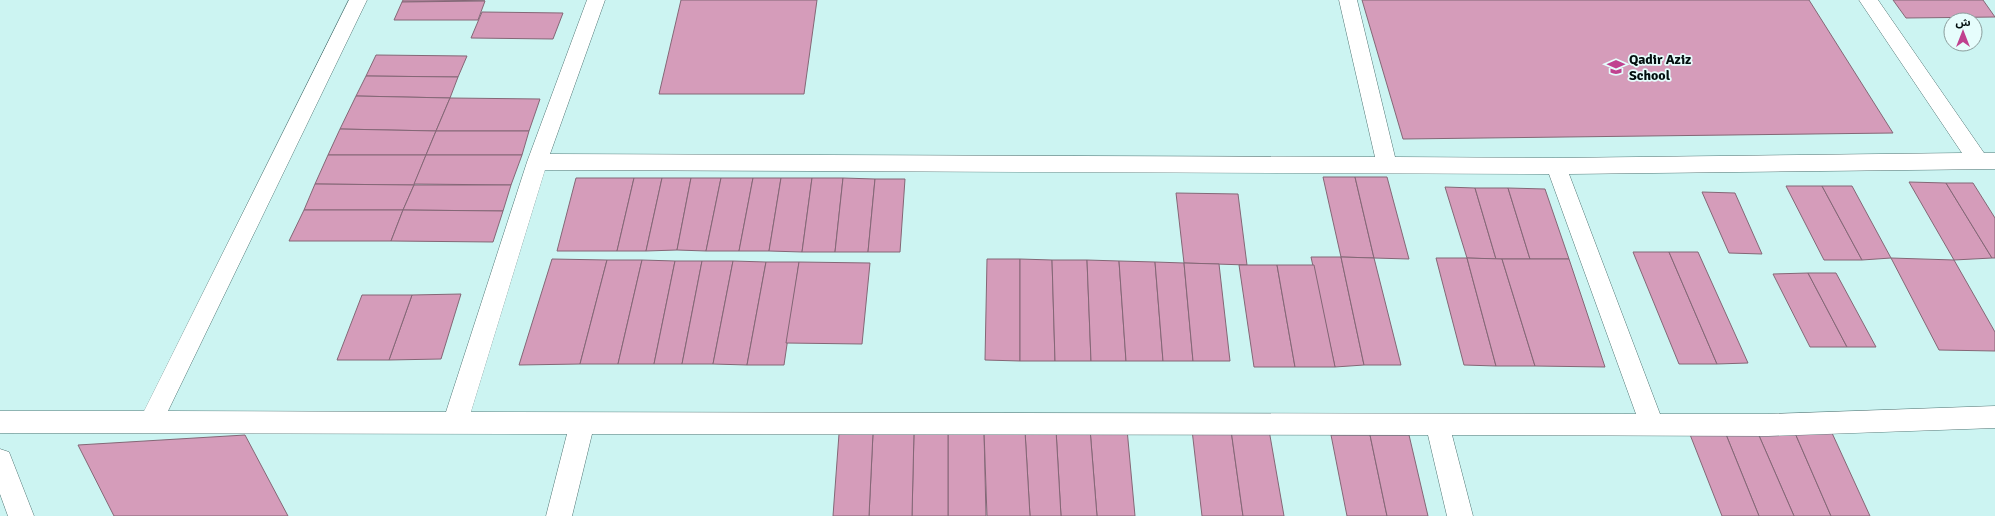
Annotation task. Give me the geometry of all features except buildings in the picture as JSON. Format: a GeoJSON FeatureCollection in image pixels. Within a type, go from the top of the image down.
{"type":"FeatureCollection","features":[{"type":"Feature","properties":{"kind":"street"},"geometry":{"type":"LineString","coordinates":[[151,422],[358,0]]}},
{"type":"Feature","properties":{"kind":"street"},"geometry":{"type":"LineString","coordinates":[[455,423],[537,162],[596,0]]}},
{"type":"Feature","properties":{"kind":"street"},"geometry":{"type":"LineString","coordinates":[[1348,0],[1387,166]]}},
{"type":"Feature","properties":{"kind":"street"},"geometry":{"type":"LineString","coordinates":[[1868,0],[1986,161]]}},
{"type":"Feature","properties":{"kind":"street"},"geometry":{"type":"LineString","coordinates":[[537,162],[1556,166],[1986,161]]}},
{"type":"Feature","properties":{"kind":"street"},"geometry":{"type":"LineString","coordinates":[[1556,166],[1652,425]]}},
{"type":"Feature","properties":{"kind":"street"},"geometry":{"type":"LineString","coordinates":[[0,422],[1768,425],[1995,417]]}},
{"type":"Feature","properties":{"kind":"street"},"geometry":{"type":"LineString","coordinates":[[559,516],[582,423]]}},
{"type":"Feature","properties":{"kind":"street"},"geometry":{"type":"LineString","coordinates":[[1437,424],[1460,516]]}},
{"type":"Feature","properties":{"kind":"street"},"geometry":{"type":"LineString","coordinates":[[0,460],[21,516]]}},
{"type":"Feature","properties":{"kind":"place","name":"Qadir Aziz School"},"geometry":{"type":"Point","coordinates":[1616,67]}}]}
